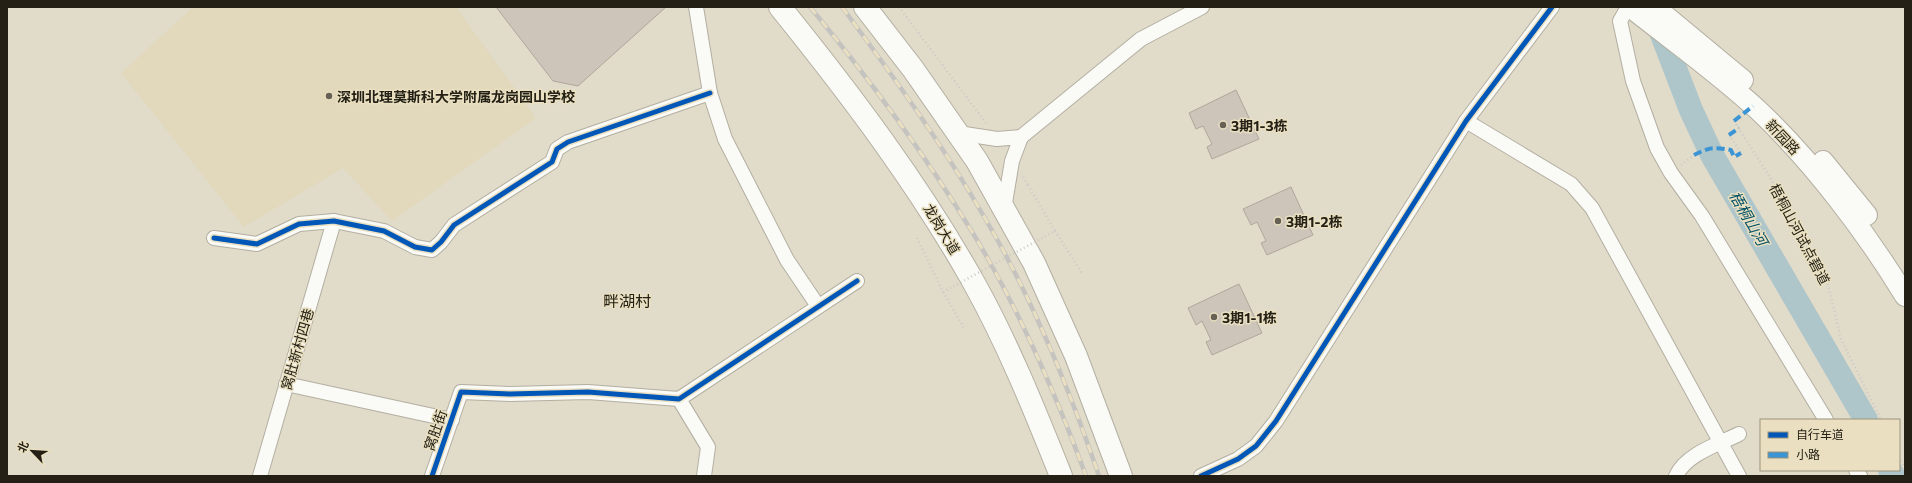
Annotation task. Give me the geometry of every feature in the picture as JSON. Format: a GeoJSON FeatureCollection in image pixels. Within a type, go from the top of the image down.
{"type":"FeatureCollection","features":[{"type":"Feature","properties":{"kind":"highway","name":"龙岗大道"},"geometry":{"type":"LineString","coordinates":[[780,7],[902,166],[943,229],[975,285],[1009,354],[1060,476]]}},
{"type":"Feature","properties":{"kind":"highway"},"geometry":{"type":"LineString","coordinates":[[865,7],[913,69],[958,133],[977,162],[1034,263],[1076,356],[1121,476]]}},
{"type":"Feature","properties":{"kind":"street"},"geometry":{"type":"LineString","coordinates":[[696,7],[710,93],[725,139],[787,260],[818,306]]}},
{"type":"Feature","properties":{"kind":"street"},"geometry":{"type":"LineString","coordinates":[[1004,209],[1012,160],[1021,137],[1141,39],[1202,7]]}},
{"type":"Feature","properties":{"kind":"street"},"geometry":{"type":"LineString","coordinates":[[1201,476],[1238,459],[1256,446],[1276,421],[1466,121],[1552,7]]}},
{"type":"Feature","properties":{"kind":"street"},"geometry":{"type":"LineString","coordinates":[[1629,7],[1620,21],[1633,80],[1657,148],[1671,173],[1702,216],[1825,419]]}},
{"type":"Feature","properties":{"kind":"street","name":"新园路"},"geometry":{"type":"LineString","coordinates":[[1629,7],[1758,110],[1809,165],[1864,234],[1905,296]]}},
{"type":"Feature","properties":{"kind":"street","name":"新园路"},"geometry":{"type":"LineString","coordinates":[[1654,7],[1770,103],[1812,148],[1875,225],[1905,269]]}},
{"type":"Feature","properties":{"kind":"street"},"geometry":{"type":"LineString","coordinates":[[214,238],[256,244],[299,224],[334,221],[384,231],[415,247],[432,250],[441,242],[454,225],[552,162],[558,149],[568,142],[710,93]]}},
{"type":"Feature","properties":{"kind":"street"},"geometry":{"type":"LineString","coordinates":[[1466,121],[1571,184],[1592,208],[1740,476]]}},
{"type":"Feature","properties":{"kind":"street"},"geometry":{"type":"LineString","coordinates":[[958,133],[997,139],[1021,137]]}},
{"type":"Feature","properties":{"kind":"street","name":"窝肚新村四巷"},"geometry":{"type":"LineString","coordinates":[[260,476],[334,221]]}},
{"type":"Feature","properties":{"kind":"street"},"geometry":{"type":"LineString","coordinates":[[704,476],[708,447],[678,398],[857,281]]}},
{"type":"Feature","properties":{"kind":"street"},"geometry":{"type":"LineString","coordinates":[[286,384],[452,420]]}},
{"type":"Feature","properties":{"kind":"street","name":"窝肚街"},"geometry":{"type":"LineString","coordinates":[[432,476],[461,392],[510,394],[588,392],[678,398]]}},
{"type":"Feature","properties":{"kind":"street"},"geometry":{"type":"LineString","coordinates":[[1676,476],[1680,468],[1689,460],[1739,434]]}},
{"type":"Feature","properties":{"kind":"path"},"geometry":{"type":"LineString","coordinates":[[899,7],[997,139]]}},
{"type":"Feature","properties":{"kind":"path"},"geometry":{"type":"LineString","coordinates":[[1729,135],[1740,153]]}},
{"type":"Feature","properties":{"kind":"path"},"geometry":{"type":"LineString","coordinates":[[1012,160],[1082,273]]}},
{"type":"Feature","properties":{"kind":"path"},"geometry":{"type":"LineString","coordinates":[[943,292],[1055,231]]}},
{"type":"Feature","properties":{"kind":"path"},"geometry":{"type":"LineString","coordinates":[[917,238],[943,292],[964,328]]}},
{"type":"Feature","properties":{"kind":"path"},"geometry":{"type":"LineString","coordinates":[[1900,459],[1905,469]]}},
{"type":"Feature","properties":{"kind":"shaded area","name":"深圳北理莫斯科大学附属龙岗园山学校"},"geometry":{"type":"Polygon","coordinates":[[[193,7],[456,7],[536,118],[392,221],[343,168],[244,227],[121,73],[193,7]]]}},
{"type":"Feature","properties":{"kind":"building"},"geometry":{"type":"Polygon","coordinates":[[[496,7],[666,7],[578,86],[553,81],[496,7]]]}},
{"type":"Feature","properties":{"kind":"building","name":"3期1-3栋"},"geometry":{"type":"Polygon","coordinates":[[[1236,90],[1259,139],[1212,159],[1207,147],[1212,144],[1203,126],[1196,129],[1189,113],[1236,90]]]}},
{"type":"Feature","properties":{"kind":"building","name":"3期1-2栋"},"geometry":{"type":"Polygon","coordinates":[[[1291,187],[1313,235],[1267,255],[1261,243],[1266,241],[1257,222],[1251,225],[1243,209],[1291,187]]]}},
{"type":"Feature","properties":{"kind":"building","name":"3期1-1栋"},"geometry":{"type":"Polygon","coordinates":[[[1239,284],[1262,333],[1212,355],[1206,342],[1211,340],[1202,321],[1196,325],[1188,308],[1239,284]]]}},
{"type":"Feature","properties":{"kind":"waterway","name":"梧桐山河"},"geometry":{"type":"LineString","coordinates":[[1656,19],[1691,110],[1712,155],[1865,419]]}},
{"type":"Feature","properties":{"kind":"waterway","name":"梧桐山河"},"geometry":{"type":"LineString","coordinates":[[1890,471],[1893,476]]}},
{"type":"Feature","properties":{"kind":"railway"},"geometry":{"type":"LineString","coordinates":[[810,7],[853,60],[894,116],[934,172],[971,230],[1020,320],[1062,413],[1086,476]]}},
{"type":"Feature","properties":{"kind":"railway"},"geometry":{"type":"LineString","coordinates":[[842,7],[899,85],[953,165],[1003,250],[1049,345],[1099,476]]}},
{"type":"Feature","properties":{"kind":"marked path"},"geometry":{"type":"LineString","coordinates":[[1734,121],[1753,106]]}},
{"type":"Feature","properties":{"kind":"marked path"},"geometry":{"type":"LineString","coordinates":[[1729,135],[1739,128]]}},
{"type":"Feature","properties":{"kind":"marked path"},"geometry":{"type":"LineString","coordinates":[[1694,155],[1704,150],[1716,148],[1731,150],[1734,157],[1741,153]]}},
{"type":"Feature","properties":{"kind":"cycle path"},"geometry":{"type":"LineString","coordinates":[[1201,476],[1238,459],[1256,446],[1276,421],[1466,121],[1552,7]]}},
{"type":"Feature","properties":{"kind":"cycle path"},"geometry":{"type":"LineString","coordinates":[[214,238],[257,244],[299,224],[334,221],[384,231],[415,247],[432,250],[441,242],[454,225],[552,162],[557,149],[568,142],[710,93]]}},
{"type":"Feature","properties":{"kind":"cycle path"},"geometry":{"type":"LineString","coordinates":[[432,476],[461,392],[510,394],[588,392],[679,399],[857,281]]}},
{"type":"Feature","properties":{"kind":"place","name":"深圳北理莫斯科大学附属龙岗园山学校"},"geometry":{"type":"Point","coordinates":[329,96]}},
{"type":"Feature","properties":{"kind":"place","name":"3期1-3栋"},"geometry":{"type":"Point","coordinates":[1223,125]}},
{"type":"Feature","properties":{"kind":"place","name":"3期1-2栋"},"geometry":{"type":"Point","coordinates":[1278,221]}},
{"type":"Feature","properties":{"kind":"place","name":"3期1-1栋"},"geometry":{"type":"Point","coordinates":[1214,317]}},
{"type":"Feature","properties":{"kind":"district","name":"畔湖村"},"geometry":{"type":"Point","coordinates":[627,300]}}]}
